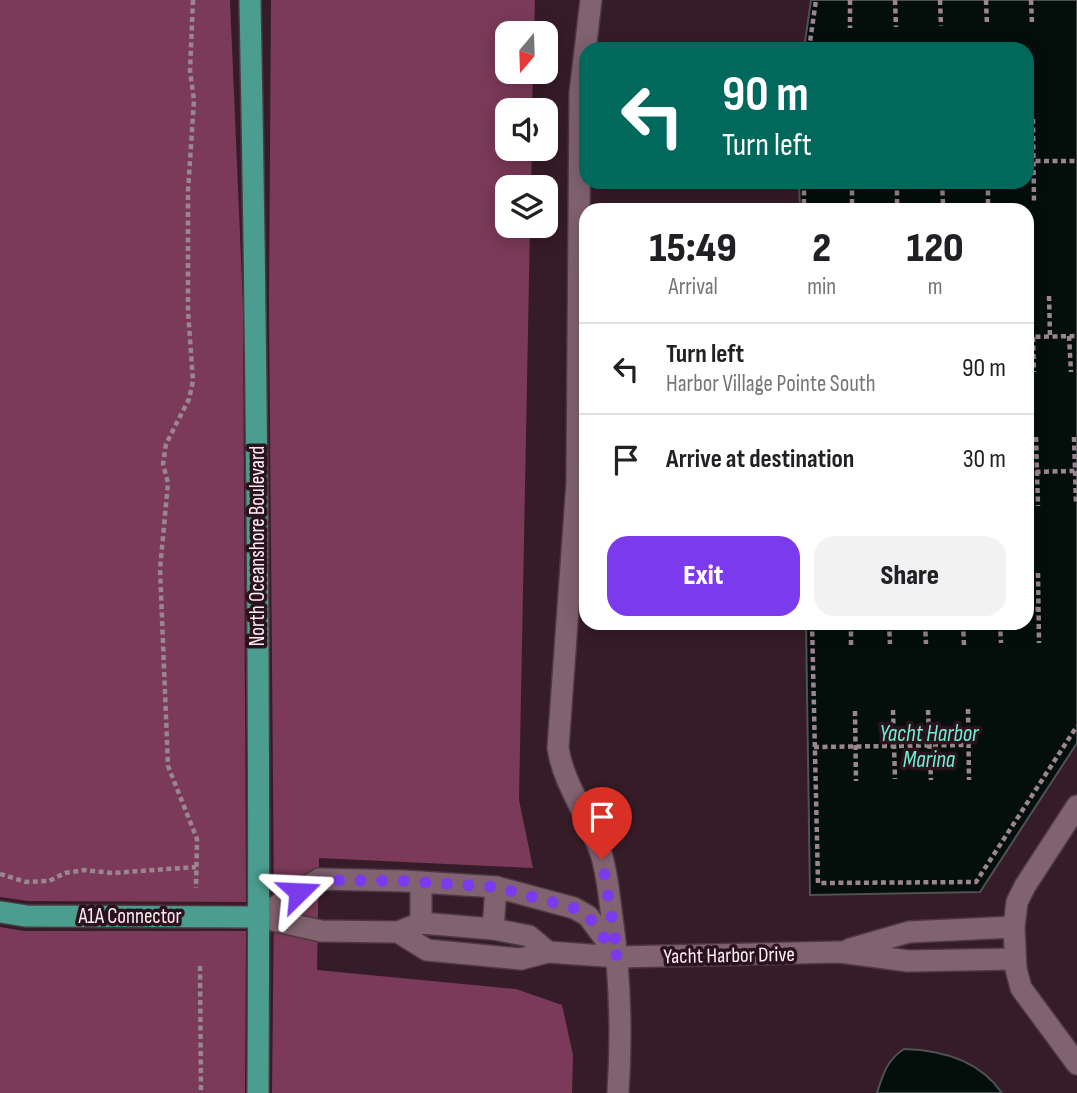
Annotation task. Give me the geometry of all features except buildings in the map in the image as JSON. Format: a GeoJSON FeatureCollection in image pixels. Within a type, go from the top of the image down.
{"type":"FeatureCollection","features":[{"type":"Feature","properties":{"kind":"main road","name":"North Oceanshore Boulevard"},"geometry":{"type":"LineString","coordinates":[[250,0],[256,318],[258,1093]]}},
{"type":"Feature","properties":{"kind":"main road","name":"A1A Connector"},"geometry":{"type":"LineString","coordinates":[[0,912],[26,916],[259,917]]}},
{"type":"Feature","properties":{"kind":"street"},"geometry":{"type":"LineString","coordinates":[[586,42],[591,0]]}},
{"type":"Feature","properties":{"kind":"street"},"geometry":{"type":"LineString","coordinates":[[579,223],[577,483],[558,748],[566,777],[591,827],[602,859],[618,957],[621,1035],[618,1093]]}},
{"type":"Feature","properties":{"kind":"street"},"geometry":{"type":"LineString","coordinates":[[1073,819],[1025,886],[1017,902],[1014,927],[1017,976],[1024,992],[1077,1064]]}},
{"type":"Feature","properties":{"kind":"street"},"geometry":{"type":"LineString","coordinates":[[259,917],[320,880],[496,887],[574,908],[588,916],[618,957]]}},
{"type":"Feature","properties":{"kind":"street"},"geometry":{"type":"LineString","coordinates":[[421,882],[421,923]]}},
{"type":"Feature","properties":{"kind":"street"},"geometry":{"type":"LineString","coordinates":[[494,929],[496,887]]}},
{"type":"Feature","properties":{"kind":"street","name":"Yacht Harbor Drive"},"geometry":{"type":"LineString","coordinates":[[259,917],[321,931],[398,932],[421,923],[494,929],[528,936],[548,952]]}},
{"type":"Feature","properties":{"kind":"street","name":"Yacht Harbor Drive"},"geometry":{"type":"LineString","coordinates":[[840,952],[909,932],[1014,927]]}},
{"type":"Feature","properties":{"kind":"street","name":"Yacht Harbor Drive"},"geometry":{"type":"LineString","coordinates":[[398,932],[427,950],[521,959],[548,952],[618,957],[840,952],[908,961],[1015,959]]}},
{"type":"Feature","properties":{"kind":"path"},"geometry":{"type":"LineString","coordinates":[[193,0],[190,71],[194,100],[188,191],[188,311],[193,381],[189,399],[166,444],[163,464],[168,483],[160,569],[168,766],[197,839],[196,888]]}},
{"type":"Feature","properties":{"kind":"path"},"geometry":{"type":"LineString","coordinates":[[810,42],[816,0]]}},
{"type":"Feature","properties":{"kind":"path"},"geometry":{"type":"LineString","coordinates":[[850,0],[850,28]]}},
{"type":"Feature","properties":{"kind":"path"},"geometry":{"type":"LineString","coordinates":[[895,0],[896,27]]}},
{"type":"Feature","properties":{"kind":"path"},"geometry":{"type":"LineString","coordinates":[[940,0],[941,26]]}},
{"type":"Feature","properties":{"kind":"path"},"geometry":{"type":"LineString","coordinates":[[986,0],[986,25]]}},
{"type":"Feature","properties":{"kind":"path"},"geometry":{"type":"LineString","coordinates":[[1031,0],[1032,24]]}},
{"type":"Feature","properties":{"kind":"path"},"geometry":{"type":"LineString","coordinates":[[1034,161],[1077,161]]}},
{"type":"Feature","properties":{"kind":"path"},"geometry":{"type":"LineString","coordinates":[[988,189],[988,203]]}},
{"type":"Feature","properties":{"kind":"path"},"geometry":{"type":"LineString","coordinates":[[1033,189],[1034,202]]}},
{"type":"Feature","properties":{"kind":"path"},"geometry":{"type":"LineString","coordinates":[[1049,296],[1050,336]]}},
{"type":"Feature","properties":{"kind":"path"},"geometry":{"type":"LineString","coordinates":[[1069,336],[1071,373]]}},
{"type":"Feature","properties":{"kind":"path"},"geometry":{"type":"LineString","coordinates":[[1034,337],[1077,336]]}},
{"type":"Feature","properties":{"kind":"path"},"geometry":{"type":"LineString","coordinates":[[1035,437],[1038,506]]}},
{"type":"Feature","properties":{"kind":"path"},"geometry":{"type":"LineString","coordinates":[[1074,437],[1076,504]]}},
{"type":"Feature","properties":{"kind":"path"},"geometry":{"type":"LineString","coordinates":[[1037,472],[1075,471]]}},
{"type":"Feature","properties":{"kind":"path"},"geometry":{"type":"LineString","coordinates":[[1038,573],[1039,643]]}},
{"type":"Feature","properties":{"kind":"path"},"geometry":{"type":"LineString","coordinates":[[1034,609],[1039,609]]}},
{"type":"Feature","properties":{"kind":"path"},"geometry":{"type":"LineString","coordinates":[[812,630],[818,883],[976,882],[1077,726]]}},
{"type":"Feature","properties":{"kind":"path"},"geometry":{"type":"LineString","coordinates":[[851,630],[851,645]]}},
{"type":"Feature","properties":{"kind":"path"},"geometry":{"type":"LineString","coordinates":[[889,630],[890,644]]}},
{"type":"Feature","properties":{"kind":"path"},"geometry":{"type":"LineString","coordinates":[[925,630],[926,645]]}},
{"type":"Feature","properties":{"kind":"path"},"geometry":{"type":"LineString","coordinates":[[963,630],[964,645]]}},
{"type":"Feature","properties":{"kind":"path"},"geometry":{"type":"LineString","coordinates":[[1000,630],[1001,643]]}},
{"type":"Feature","properties":{"kind":"path"},"geometry":{"type":"LineString","coordinates":[[968,709],[969,780]]}},
{"type":"Feature","properties":{"kind":"path"},"geometry":{"type":"LineString","coordinates":[[893,710],[895,779]]}},
{"type":"Feature","properties":{"kind":"path"},"geometry":{"type":"LineString","coordinates":[[928,710],[930,780]]}},
{"type":"Feature","properties":{"kind":"path"},"geometry":{"type":"LineString","coordinates":[[855,711],[856,780]]}},
{"type":"Feature","properties":{"kind":"path"},"geometry":{"type":"LineString","coordinates":[[814,747],[968,745]]}},
{"type":"Feature","properties":{"kind":"path"},"geometry":{"type":"LineString","coordinates":[[0,874],[26,882],[49,881],[65,873],[84,870],[113,873],[196,867]]}},
{"type":"Feature","properties":{"kind":"path"},"geometry":{"type":"LineString","coordinates":[[200,966],[201,1093]]}},
{"type":"Feature","properties":{"kind":"shaded area"},"geometry":{"type":"Polygon","coordinates":[[[0,0],[230,0],[243,306],[246,902],[28,901],[0,897],[0,0]]]}},
{"type":"Feature","properties":{"kind":"shaded area"},"geometry":{"type":"Polygon","coordinates":[[[271,0],[535,0],[534,21],[495,21],[495,84],[533,84],[532,98],[495,98],[495,161],[532,161],[531,175],[495,175],[495,238],[530,238],[519,800],[533,868],[319,858],[317,970],[516,989],[562,1005],[573,1055],[572,1093],[272,1093],[274,903],[269,303],[271,0]]]}},
{"type":"Feature","properties":{"kind":"shaded area"},"geometry":{"type":"Polygon","coordinates":[[[0,927],[24,931],[246,931],[245,1093],[0,1093],[0,927]]]}},
{"type":"Feature","properties":{"kind":"water","name":"Yacht Harbor Marina"},"geometry":{"type":"Polygon","coordinates":[[[811,0],[1077,0],[1077,743],[980,892],[810,895],[806,630],[1034,630],[1034,203],[800,203],[799,189],[1034,189],[1034,42],[805,42],[811,0]]]}},
{"type":"Feature","properties":{"kind":"water"},"geometry":{"type":"Polygon","coordinates":[[[904,1049],[959,1059],[982,1072],[1002,1093],[877,1093],[890,1063],[904,1049]]]}},
{"type":"Feature","properties":{"kind":"route"},"geometry":{"type":"LineString","coordinates":[[299,892],[320,880],[404,881],[496,887],[555,901],[588,916],[618,957],[602,859]]}}]}
